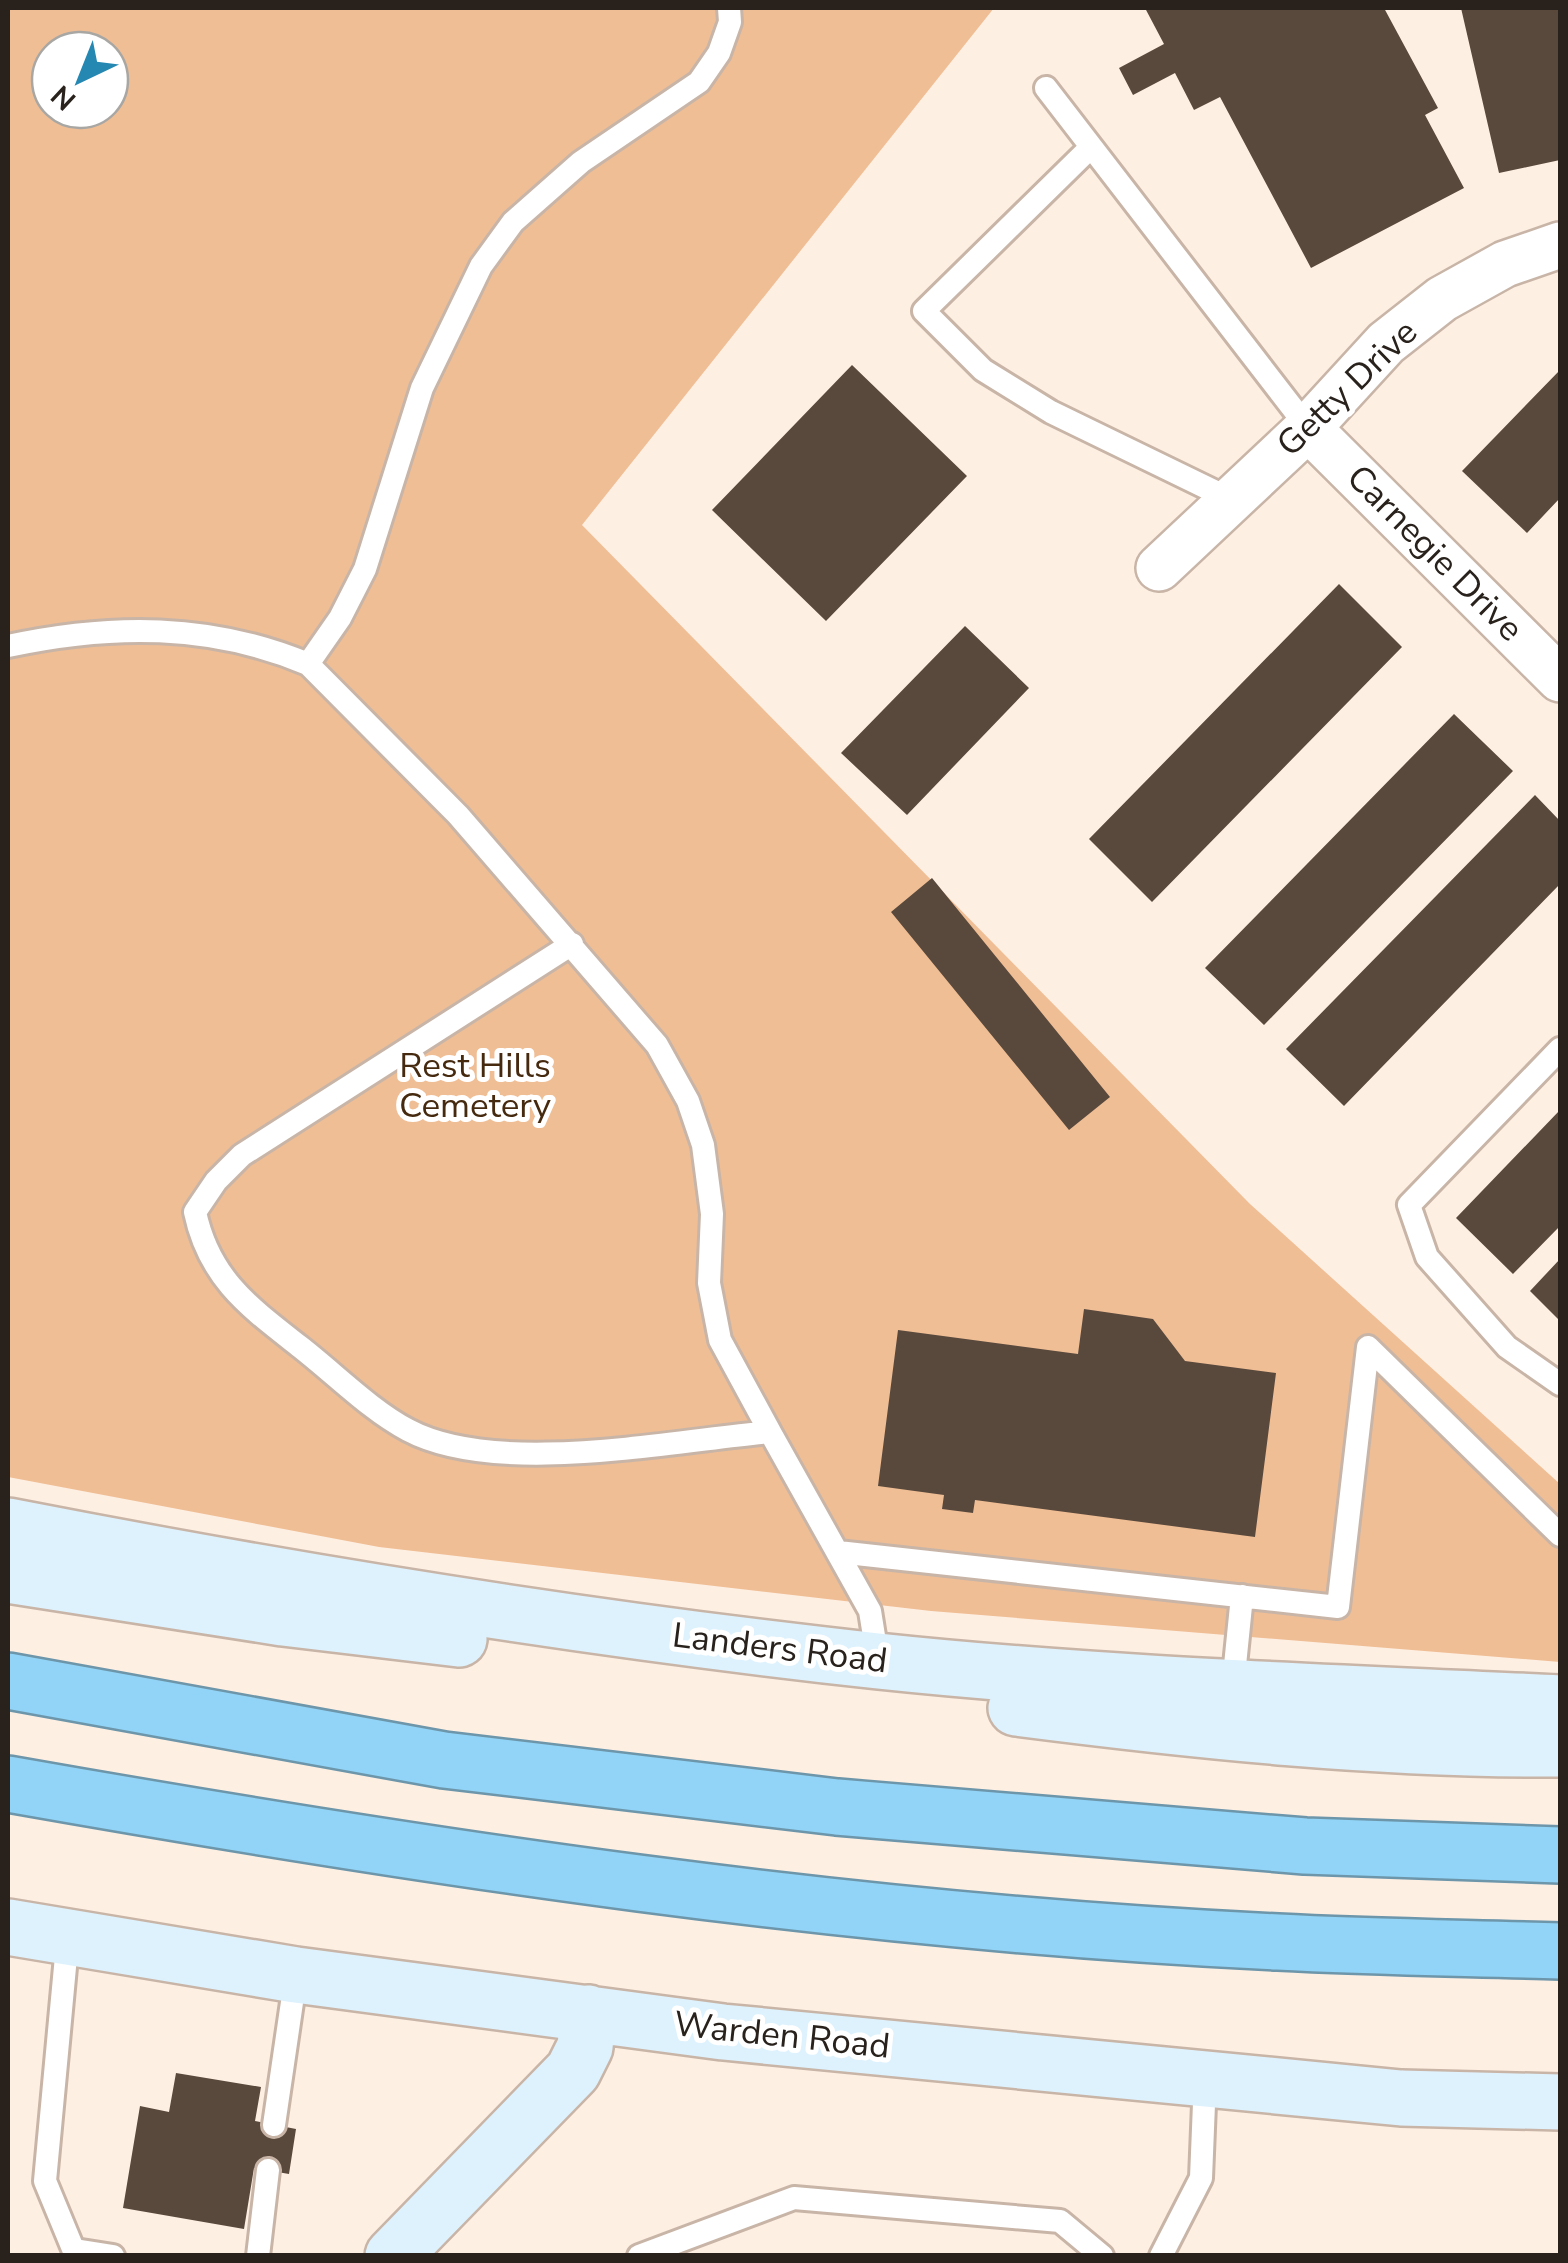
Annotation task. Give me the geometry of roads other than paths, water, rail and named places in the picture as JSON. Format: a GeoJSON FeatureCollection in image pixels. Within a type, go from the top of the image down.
{"type":"FeatureCollection","features":[{"type":"Feature","properties":{"kind":"highway"},"geometry":{"type":"LineString","coordinates":[[8,1681],[444,1760],[837,1807],[1305,1846],[1560,1856]]}},
{"type":"Feature","properties":{"kind":"highway"},"geometry":{"type":"LineString","coordinates":[[8,1784],[469,1859],[887,1910],[1276,1942],[1560,1951]]}},
{"type":"Feature","properties":{"kind":"main road","name":"Landers Road"},"geometry":{"type":"LineString","coordinates":[[8,1526],[520,1614],[878,1661],[1113,1680],[1560,1703]]}},
{"type":"Feature","properties":{"kind":"main road"},"geometry":{"type":"LineString","coordinates":[[14,1577],[283,1618],[1173,1728],[1560,1749]]}},
{"type":"Feature","properties":{"kind":"main road","name":"Warden Road"},"geometry":{"type":"LineString","coordinates":[[8,1928],[296,1975],[723,2032],[1401,2098],[1560,2102]]}},
{"type":"Feature","properties":{"kind":"main road"},"geometry":{"type":"LineString","coordinates":[[393,2256],[573,2071],[585,2047],[588,2013]]}},
{"type":"Feature","properties":{"kind":"street","name":"Getty Drive"},"geometry":{"type":"LineString","coordinates":[[1159,568],[1308,428],[1386,343],[1442,299],[1505,264],[1560,246]]}},
{"type":"Feature","properties":{"kind":"street","name":"Carnegie Drive"},"geometry":{"type":"LineString","coordinates":[[1308,428],[1560,679]]}},
{"type":"Feature","properties":{"kind":"lane"},"geometry":{"type":"LineString","coordinates":[[308,664],[340,618],[365,569],[422,388],[481,266],[513,222],[581,162],[699,82],[719,53],[730,22],[729,8]]}},
{"type":"Feature","properties":{"kind":"lane"},"geometry":{"type":"LineString","coordinates":[[1046,88],[1308,428]]}},
{"type":"Feature","properties":{"kind":"lane"},"geometry":{"type":"LineString","coordinates":[[1091,147],[924,311],[983,370],[1051,412],[1232,500]]}},
{"type":"Feature","properties":{"kind":"lane"},"geometry":{"type":"LineString","coordinates":[[8,646],[182,630],[218,635],[308,664],[458,815],[572,944],[656,1046],[688,1100],[703,1145],[710,1196],[709,1284],[720,1340],[870,1611],[878,1661]]}},
{"type":"Feature","properties":{"kind":"lane"},"geometry":{"type":"LineString","coordinates":[[572,944],[242,1155],[216,1181],[195,1212],[202,1246],[213,1268],[277,1328],[407,1430],[447,1444],[490,1452],[554,1454],[770,1432]]}},
{"type":"Feature","properties":{"kind":"lane"},"geometry":{"type":"LineString","coordinates":[[1560,1048],[1409,1205],[1426,1257],[1508,1347],[1560,1384]]}},
{"type":"Feature","properties":{"kind":"lane"},"geometry":{"type":"LineString","coordinates":[[838,1552],[1338,1606],[1368,1348],[1560,1536]]}},
{"type":"Feature","properties":{"kind":"lane"},"geometry":{"type":"LineString","coordinates":[[1232,1685],[1242,1596]]}},
{"type":"Feature","properties":{"kind":"lane"},"geometry":{"type":"LineString","coordinates":[[68,1935],[45,2181],[76,2253],[113,2256]]}},
{"type":"Feature","properties":{"kind":"lane"},"geometry":{"type":"LineString","coordinates":[[274,2125],[296,1975]]}},
{"type":"Feature","properties":{"kind":"lane"},"geometry":{"type":"LineString","coordinates":[[1161,2256],[1201,2178],[1205,2077]]}},
{"type":"Feature","properties":{"kind":"lane"},"geometry":{"type":"LineString","coordinates":[[258,2256],[268,2170]]}},
{"type":"Feature","properties":{"kind":"lane"},"geometry":{"type":"LineString","coordinates":[[639,2256],[794,2198],[1060,2221],[1102,2256]]}},
{"type":"Feature","properties":{"kind":"park label","name":"Rest Hills Cemetery"},"geometry":{"type":"Point","coordinates":[475,1085]}}]}
